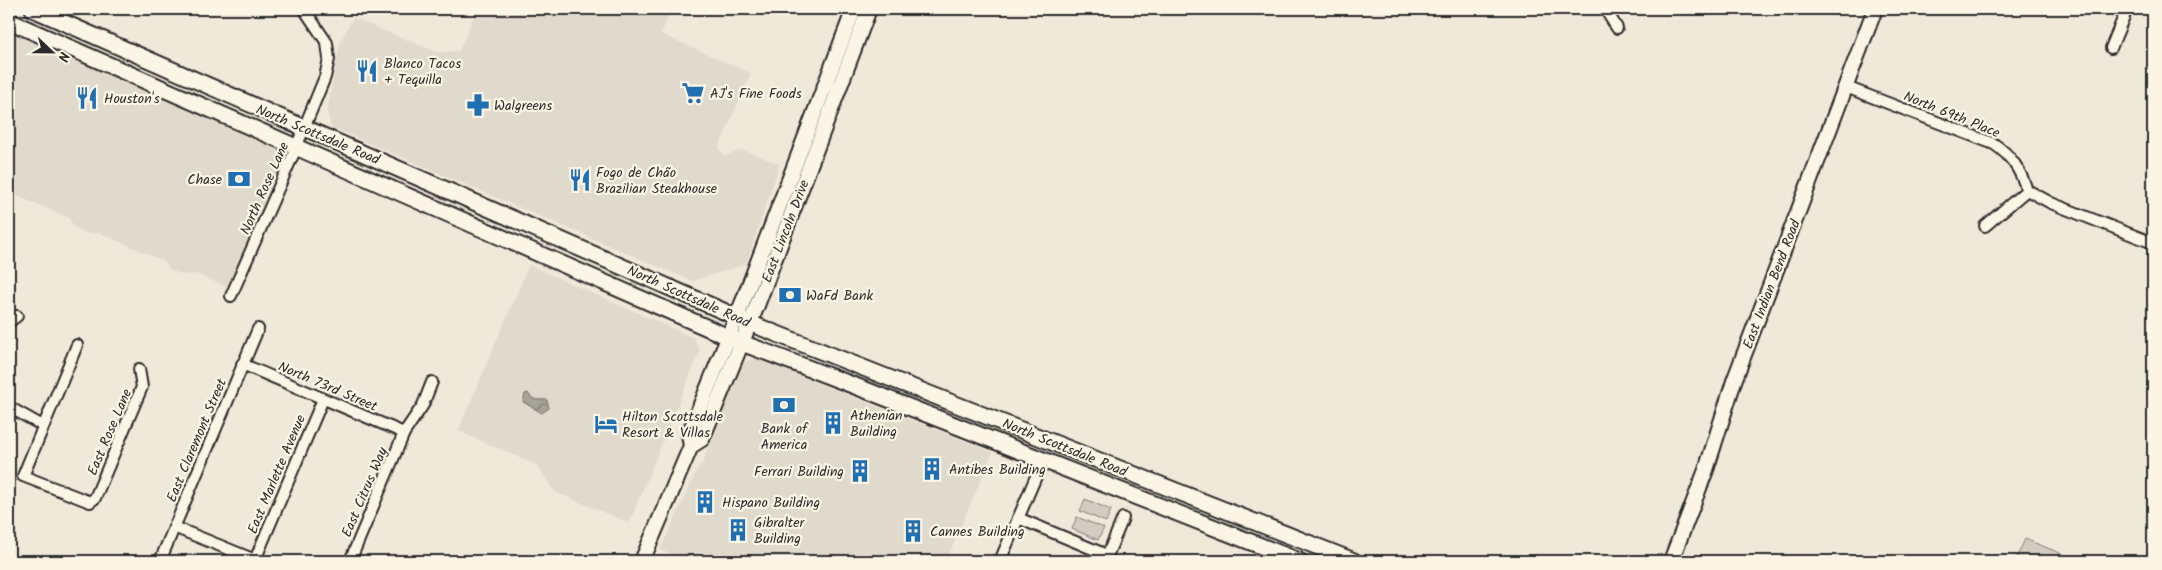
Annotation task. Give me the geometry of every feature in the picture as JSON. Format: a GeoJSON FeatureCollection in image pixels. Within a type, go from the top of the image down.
{"type":"FeatureCollection","features":[{"type":"Feature","properties":{"kind":"main road","name":"North Scottsdale Road"},"geometry":{"type":"LineString","coordinates":[[33,9],[743,320],[1354,561]]}},
{"type":"Feature","properties":{"kind":"main road","name":"East Lincoln Drive"},"geometry":{"type":"LineString","coordinates":[[743,320],[854,9]]}},
{"type":"Feature","properties":{"kind":"main road","name":"East Lincoln Drive"},"geometry":{"type":"LineString","coordinates":[[642,561],[691,446],[689,434],[735,340],[869,9]]}},
{"type":"Feature","properties":{"kind":"main road","name":"East Indian Bend Road"},"geometry":{"type":"LineString","coordinates":[[1670,561],[1706,470],[1734,381],[1875,9]]}},
{"type":"Feature","properties":{"kind":"main road","name":"North Scottsdale Road"},"geometry":{"type":"LineString","coordinates":[[9,21],[735,340],[1299,561]]}},
{"type":"Feature","properties":{"kind":"main road"},"geometry":{"type":"LineString","coordinates":[[917,410],[924,393]]}},
{"type":"Feature","properties":{"kind":"main road"},"geometry":{"type":"LineString","coordinates":[[1002,422],[1016,436],[1035,446],[1043,460],[1050,456],[1060,455],[1102,471],[1130,473]]}},
{"type":"Feature","properties":{"kind":"main road"},"geometry":{"type":"LineString","coordinates":[[1264,525],[1282,542],[1325,561]]}},
{"type":"Feature","properties":{"kind":"street","name":"North Rose Lane"},"geometry":{"type":"LineString","coordinates":[[231,296],[320,95],[329,59],[327,43],[304,9]]}},
{"type":"Feature","properties":{"kind":"street"},"geometry":{"type":"LineString","coordinates":[[1605,9],[1617,28]]}},
{"type":"Feature","properties":{"kind":"street"},"geometry":{"type":"LineString","coordinates":[[2111,48],[2127,9]]}},
{"type":"Feature","properties":{"kind":"street","name":"North 69th Place"},"geometry":{"type":"LineString","coordinates":[[1846,87],[1994,144],[2005,151],[2020,170],[2027,190]]}},
{"type":"Feature","properties":{"kind":"street"},"geometry":{"type":"LineString","coordinates":[[1985,226],[2027,190],[2051,203],[2153,243]]}},
{"type":"Feature","properties":{"kind":"street","name":"East Claremont Street"},"geometry":{"type":"LineString","coordinates":[[160,561],[258,329]]}},
{"type":"Feature","properties":{"kind":"street"},"geometry":{"type":"LineString","coordinates":[[9,407],[43,426],[77,344]]}},
{"type":"Feature","properties":{"kind":"street","name":"North 73rd Street"},"geometry":{"type":"LineString","coordinates":[[242,364],[404,433]]}},
{"type":"Feature","properties":{"kind":"street","name":"East Rose Lane"},"geometry":{"type":"LineString","coordinates":[[43,426],[23,476],[90,502],[95,498],[142,387],[139,369]]}},
{"type":"Feature","properties":{"kind":"street","name":"East Citrus Way"},"geometry":{"type":"LineString","coordinates":[[350,561],[404,433],[423,405],[432,382]]}},
{"type":"Feature","properties":{"kind":"street","name":"East Marlette Avenue"},"geometry":{"type":"LineString","coordinates":[[255,560],[323,399]]}},
{"type":"Feature","properties":{"kind":"street"},"geometry":{"type":"LineString","coordinates":[[1000,561],[1043,460]]}},
{"type":"Feature","properties":{"kind":"street"},"geometry":{"type":"LineString","coordinates":[[1018,518],[1106,558],[1123,518]]}},
{"type":"Feature","properties":{"kind":"street"},"geometry":{"type":"LineString","coordinates":[[174,527],[255,560]]}},
{"type":"Feature","properties":{"kind":"shaded area"},"geometry":{"type":"Polygon","coordinates":[[[477,9],[671,9],[661,34],[751,73],[719,147],[724,156],[743,150],[780,164],[746,264],[692,281],[331,127],[327,112],[340,43],[353,18],[437,52],[459,51],[477,9]]]}},
{"type":"Feature","properties":{"kind":"shaded area"},"geometry":{"type":"Polygon","coordinates":[[[9,31],[278,145],[283,150],[284,156],[232,289],[196,274],[183,275],[170,270],[164,261],[100,233],[88,234],[74,227],[68,217],[9,193],[9,31]]]}},
{"type":"Feature","properties":{"kind":"shaded area"},"geometry":{"type":"Polygon","coordinates":[[[529,265],[694,338],[700,351],[629,523],[555,492],[536,465],[458,431],[529,265]]]}},
{"type":"Feature","properties":{"kind":"shaded area"},"geometry":{"type":"Polygon","coordinates":[[[754,358],[993,452],[946,561],[688,561],[660,550],[700,464],[703,463],[711,437],[742,364],[754,358]]]}},
{"type":"Feature","properties":{"kind":"shaded area"},"geometry":{"type":"Polygon","coordinates":[[[1085,499],[1111,510],[1106,522],[1080,511],[1085,499]]]}},
{"type":"Feature","properties":{"kind":"shaded area"},"geometry":{"type":"Polygon","coordinates":[[[1077,517],[1104,528],[1098,540],[1072,529],[1077,517]]]}},
{"type":"Feature","properties":{"kind":"shaded area"},"geometry":{"type":"Polygon","coordinates":[[[2025,539],[2080,561],[2015,561],[2025,539]]]}},
{"type":"Feature","properties":{"kind":"water"},"geometry":{"type":"Polygon","coordinates":[[[528,393],[534,399],[547,400],[549,408],[542,413],[523,402],[525,394],[528,393]]]}},
{"type":"Feature","properties":{"kind":"place","name":"Blanco Tacos + Tequilla"},"geometry":{"type":"Point","coordinates":[367,71]}},
{"type":"Feature","properties":{"kind":"place","name":"AJ's Fine Foods"},"geometry":{"type":"Point","coordinates":[693,93]}},
{"type":"Feature","properties":{"kind":"place","name":"Houston's"},"geometry":{"type":"Point","coordinates":[87,98]}},
{"type":"Feature","properties":{"kind":"place","name":"Walgreens"},"geometry":{"type":"Point","coordinates":[478,105]}},
{"type":"Feature","properties":{"kind":"place","name":"Chase"},"geometry":{"type":"Point","coordinates":[239,179]}},
{"type":"Feature","properties":{"kind":"place","name":"Fogo de Chão Brazilian Steakhouse"},"geometry":{"type":"Point","coordinates":[580,180]}},
{"type":"Feature","properties":{"kind":"place","name":"WaFd Bank"},"geometry":{"type":"Point","coordinates":[790,295]}},
{"type":"Feature","properties":{"kind":"place","name":"Bank of America"},"geometry":{"type":"Point","coordinates":[784,405]}},
{"type":"Feature","properties":{"kind":"place","name":"Athenian Building"},"geometry":{"type":"Point","coordinates":[833,423]}},
{"type":"Feature","properties":{"kind":"place","name":"Hilton Scottsdale Resort & Villas"},"geometry":{"type":"Point","coordinates":[606,424]}},
{"type":"Feature","properties":{"kind":"place","name":"Antibes Building"},"geometry":{"type":"Point","coordinates":[932,469]}},
{"type":"Feature","properties":{"kind":"place","name":"Ferrari Building"},"geometry":{"type":"Point","coordinates":[860,471]}},
{"type":"Feature","properties":{"kind":"place","name":"Hispano Building"},"geometry":{"type":"Point","coordinates":[705,502]}},
{"type":"Feature","properties":{"kind":"place","name":"Gibralter Building"},"geometry":{"type":"Point","coordinates":[738,530]}},
{"type":"Feature","properties":{"kind":"place","name":"Cannes Building"},"geometry":{"type":"Point","coordinates":[913,531]}}]}
